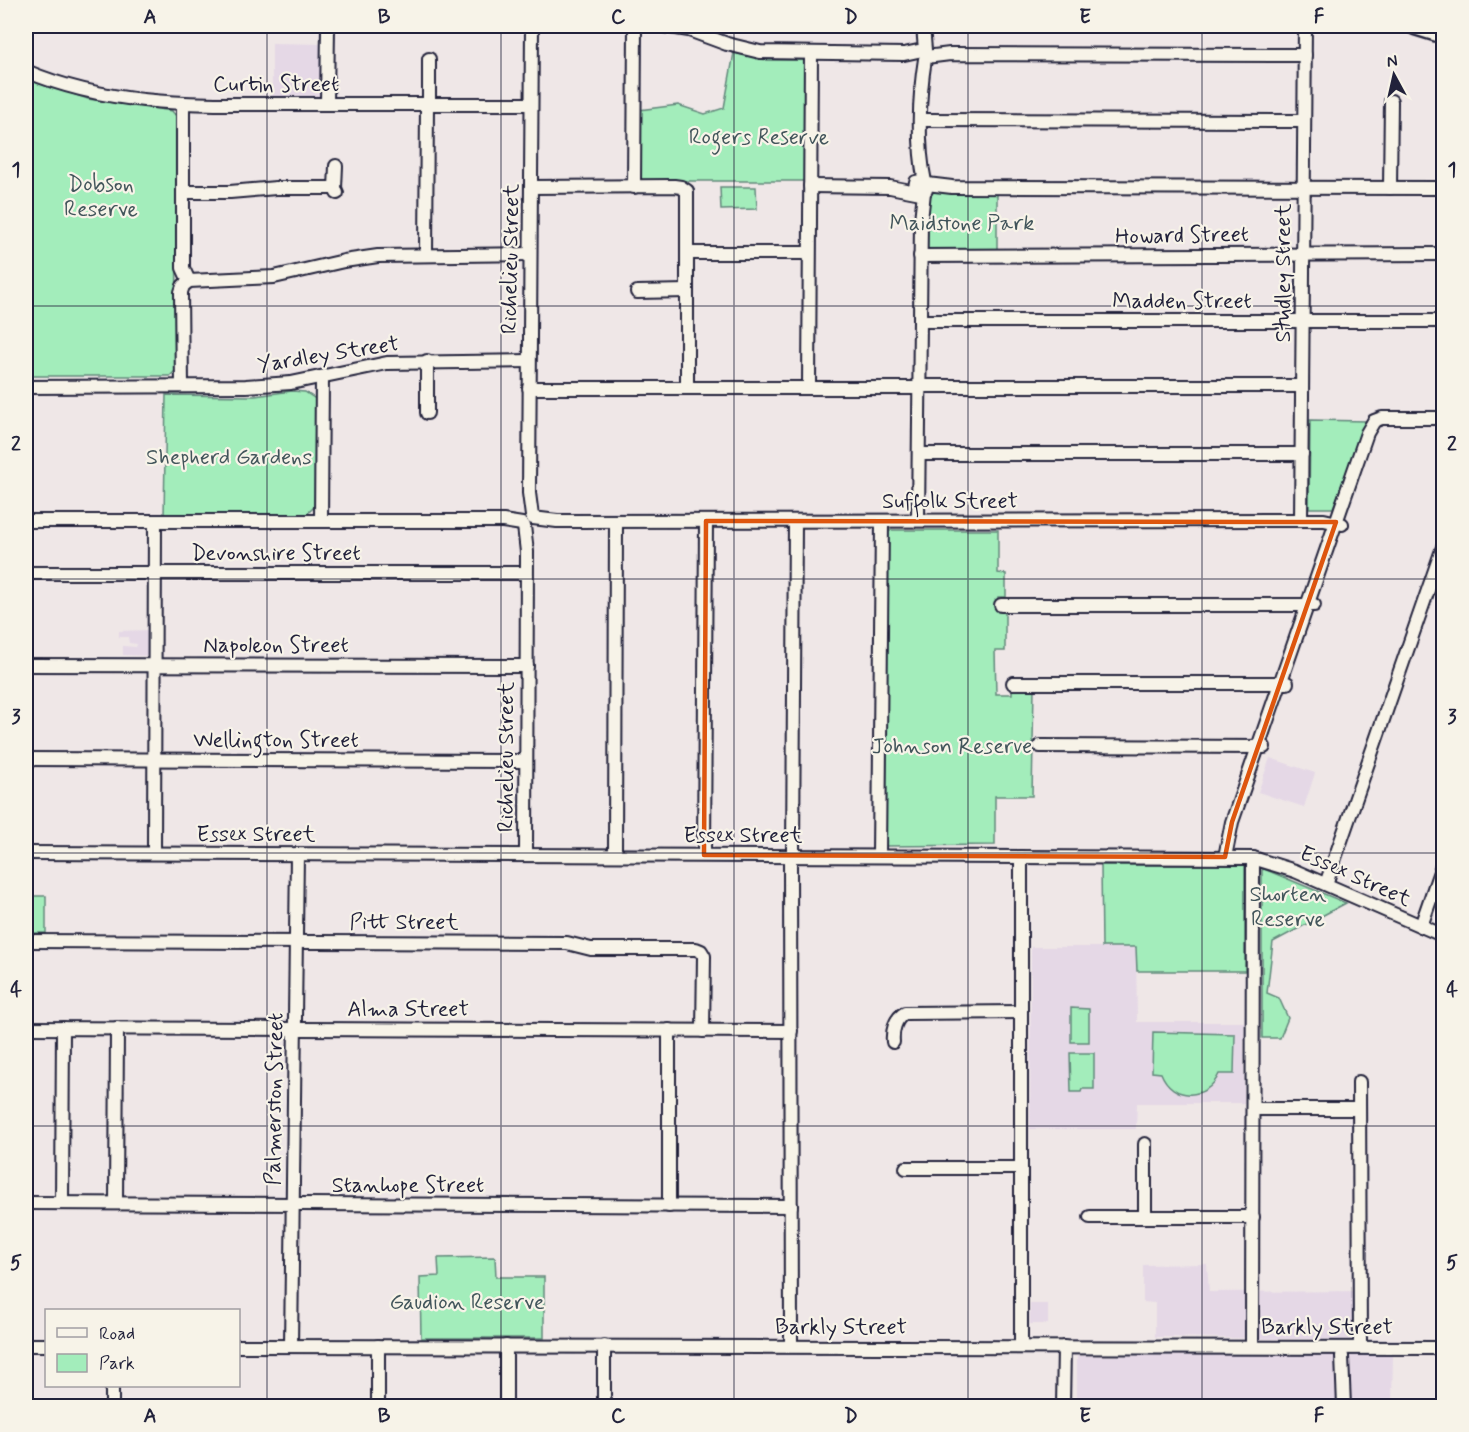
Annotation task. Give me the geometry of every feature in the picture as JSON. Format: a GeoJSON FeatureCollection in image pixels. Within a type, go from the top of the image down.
{"type":"FeatureCollection","features":[{"type":"Feature","properties":{"kind":"highway"},"geometry":{"type":"LineString","coordinates":[[1415,26],[1437,31]]}},
{"type":"Feature","properties":{"kind":"street"},"geometry":{"type":"LineString","coordinates":[[327,104],[328,26]]}},
{"type":"Feature","properties":{"kind":"street","name":"Richelieu Street"},"geometry":{"type":"LineString","coordinates":[[526,855],[526,573],[529,493],[532,26]]}},
{"type":"Feature","properties":{"kind":"street"},"geometry":{"type":"LineString","coordinates":[[634,187],[635,26]]}},
{"type":"Feature","properties":{"kind":"street"},"geometry":{"type":"LineString","coordinates":[[664,26],[689,30],[748,50],[770,54],[1305,55]]}},
{"type":"Feature","properties":{"kind":"street"},"geometry":{"type":"LineString","coordinates":[[918,520],[923,26]]}},
{"type":"Feature","properties":{"kind":"street","name":"Studley Street"},"geometry":{"type":"LineString","coordinates":[[1301,520],[1305,26]]}},
{"type":"Feature","properties":{"kind":"street"},"geometry":{"type":"LineString","coordinates":[[809,388],[811,54]]}},
{"type":"Feature","properties":{"kind":"street"},"geometry":{"type":"LineString","coordinates":[[426,254],[429,60]]}},
{"type":"Feature","properties":{"kind":"street","name":"Curtin Street"},"geometry":{"type":"LineString","coordinates":[[26,71],[97,93],[138,101],[183,104],[531,104]]}},
{"type":"Feature","properties":{"kind":"street"},"geometry":{"type":"LineString","coordinates":[[1390,188],[1391,101]]}},
{"type":"Feature","properties":{"kind":"street"},"geometry":{"type":"LineString","coordinates":[[183,104],[183,268],[189,281]]}},
{"type":"Feature","properties":{"kind":"street"},"geometry":{"type":"LineString","coordinates":[[921,120],[1304,122]]}},
{"type":"Feature","properties":{"kind":"street"},"geometry":{"type":"LineString","coordinates":[[183,192],[230,192],[276,188],[336,190],[336,166]]}},
{"type":"Feature","properties":{"kind":"street"},"geometry":{"type":"LineString","coordinates":[[531,187],[674,186],[685,189],[688,195],[687,387]]}},
{"type":"Feature","properties":{"kind":"street"},"geometry":{"type":"LineString","coordinates":[[810,186],[1443,188]]}},
{"type":"Feature","properties":{"kind":"street"},"geometry":{"type":"LineString","coordinates":[[688,253],[809,253]]}},
{"type":"Feature","properties":{"kind":"street"},"geometry":{"type":"LineString","coordinates":[[182,386],[181,292],[183,285],[189,281],[274,277],[359,258],[426,254],[530,254]]}},
{"type":"Feature","properties":{"kind":"street","name":"Howard Street"},"geometry":{"type":"LineString","coordinates":[[920,256],[1443,254]]}},
{"type":"Feature","properties":{"kind":"street"},"geometry":{"type":"LineString","coordinates":[[637,292],[687,291]]}},
{"type":"Feature","properties":{"kind":"street","name":"Madden Street"},"geometry":{"type":"LineString","coordinates":[[920,321],[1443,321]]}},
{"type":"Feature","properties":{"kind":"street"},"geometry":{"type":"LineString","coordinates":[[427,361],[427,413]]}},
{"type":"Feature","properties":{"kind":"street","name":"Yardley Street"},"geometry":{"type":"LineString","coordinates":[[26,387],[267,385],[322,377],[373,365],[427,361],[529,361]]}},
{"type":"Feature","properties":{"kind":"street"},"geometry":{"type":"LineString","coordinates":[[321,520],[322,377]]}},
{"type":"Feature","properties":{"kind":"street"},"geometry":{"type":"LineString","coordinates":[[529,388],[1302,386]]}},
{"type":"Feature","properties":{"kind":"street"},"geometry":{"type":"LineString","coordinates":[[1228,857],[1228,833],[1262,746],[1339,523],[1375,429],[1387,419],[1443,418]]}},
{"type":"Feature","properties":{"kind":"street"},"geometry":{"type":"LineString","coordinates":[[919,454],[1302,454]]}},
{"type":"Feature","properties":{"kind":"street","name":"Suffolk Street"},"geometry":{"type":"LineString","coordinates":[[26,521],[1323,519],[1339,523]]}},
{"type":"Feature","properties":{"kind":"street"},"geometry":{"type":"LineString","coordinates":[[154,853],[155,521]]}},
{"type":"Feature","properties":{"kind":"street"},"geometry":{"type":"LineString","coordinates":[[615,855],[616,521]]}},
{"type":"Feature","properties":{"kind":"street"},"geometry":{"type":"LineString","coordinates":[[704,855],[706,521]]}},
{"type":"Feature","properties":{"kind":"street"},"geometry":{"type":"LineString","coordinates":[[791,1346],[795,521]]}},
{"type":"Feature","properties":{"kind":"street"},"geometry":{"type":"LineString","coordinates":[[879,856],[882,521]]}},
{"type":"Feature","properties":{"kind":"street"},"geometry":{"type":"LineString","coordinates":[[1326,884],[1443,544]]}},
{"type":"Feature","properties":{"kind":"street","name":"Devonshire Street"},"geometry":{"type":"LineString","coordinates":[[26,573],[526,573]]}},
{"type":"Feature","properties":{"kind":"street"},"geometry":{"type":"LineString","coordinates":[[1001,605],[1311,604]]}},
{"type":"Feature","properties":{"kind":"street","name":"Napoleon Street"},"geometry":{"type":"LineString","coordinates":[[26,665],[526,666]]}},
{"type":"Feature","properties":{"kind":"street"},"geometry":{"type":"LineString","coordinates":[[1013,682],[1284,683]]}},
{"type":"Feature","properties":{"kind":"street"},"geometry":{"type":"LineString","coordinates":[[1040,746],[1262,746]]}},
{"type":"Feature","properties":{"kind":"street","name":"Wellington Street"},"geometry":{"type":"LineString","coordinates":[[26,759],[526,760]]}},
{"type":"Feature","properties":{"kind":"street","name":"Essex Street"},"geometry":{"type":"LineString","coordinates":[[26,853],[1253,858],[1281,866],[1326,884],[1443,936]]}},
{"type":"Feature","properties":{"kind":"street","name":"Palmerston Street"},"geometry":{"type":"LineString","coordinates":[[291,1346],[297,854]]}},
{"type":"Feature","properties":{"kind":"street"},"geometry":{"type":"LineString","coordinates":[[1021,1347],[1022,857]]}},
{"type":"Feature","properties":{"kind":"street"},"geometry":{"type":"LineString","coordinates":[[1252,1347],[1253,858]]}},
{"type":"Feature","properties":{"kind":"street"},"geometry":{"type":"LineString","coordinates":[[1421,926],[1443,860]]}},
{"type":"Feature","properties":{"kind":"street","name":"Pitt Street"},"geometry":{"type":"LineString","coordinates":[[26,940],[567,943],[591,949],[699,950],[704,956],[703,1031]]}},
{"type":"Feature","properties":{"kind":"street"},"geometry":{"type":"LineString","coordinates":[[893,1042],[893,1029],[905,1012],[1022,1012]]}},
{"type":"Feature","properties":{"kind":"street","name":"Alma Street"},"geometry":{"type":"LineString","coordinates":[[26,1028],[791,1031]]}},
{"type":"Feature","properties":{"kind":"street"},"geometry":{"type":"LineString","coordinates":[[62,1203],[63,1028]]}},
{"type":"Feature","properties":{"kind":"street"},"geometry":{"type":"LineString","coordinates":[[117,1028],[117,1203]]}},
{"type":"Feature","properties":{"kind":"street"},"geometry":{"type":"LineString","coordinates":[[669,1030],[669,1206]]}},
{"type":"Feature","properties":{"kind":"street"},"geometry":{"type":"LineString","coordinates":[[1359,1082],[1360,1347]]}},
{"type":"Feature","properties":{"kind":"street"},"geometry":{"type":"LineString","coordinates":[[1253,1109],[1359,1109]]}},
{"type":"Feature","properties":{"kind":"street"},"geometry":{"type":"LineString","coordinates":[[1145,1144],[1145,1216]]}},
{"type":"Feature","properties":{"kind":"street"},"geometry":{"type":"LineString","coordinates":[[906,1168],[1021,1168]]}},
{"type":"Feature","properties":{"kind":"street","name":"Stanhope Street"},"geometry":{"type":"LineString","coordinates":[[26,1203],[791,1206]]}},
{"type":"Feature","properties":{"kind":"street"},"geometry":{"type":"LineString","coordinates":[[1090,1217],[1252,1217]]}},
{"type":"Feature","properties":{"kind":"street"},"geometry":{"type":"LineString","coordinates":[[26,1345],[45,1345]]}},
{"type":"Feature","properties":{"kind":"street","name":"Barkly Street"},"geometry":{"type":"LineString","coordinates":[[240,1346],[1443,1348]]}},
{"type":"Feature","properties":{"kind":"street"},"geometry":{"type":"LineString","coordinates":[[378,1346],[378,1407]]}},
{"type":"Feature","properties":{"kind":"street"},"geometry":{"type":"LineString","coordinates":[[506,1346],[506,1407]]}},
{"type":"Feature","properties":{"kind":"street"},"geometry":{"type":"LineString","coordinates":[[604,1346],[604,1407]]}},
{"type":"Feature","properties":{"kind":"street"},"geometry":{"type":"LineString","coordinates":[[1063,1407],[1064,1347]]}},
{"type":"Feature","properties":{"kind":"street"},"geometry":{"type":"LineString","coordinates":[[1342,1356],[1344,1407]]}},
{"type":"Feature","properties":{"kind":"street"},"geometry":{"type":"LineString","coordinates":[[112,1387],[112,1407]]}},
{"type":"Feature","properties":{"kind":"highlighted area"},"geometry":{"type":"Polygon","coordinates":[[[706,521],[1336,522],[1232,822],[1225,857],[704,855],[706,521]]]}},
{"type":"Feature","properties":{"kind":"shaded area"},"geometry":{"type":"Polygon","coordinates":[[[272,43],[322,44],[321,99],[272,99],[272,43]]]}},
{"type":"Feature","properties":{"kind":"shaded area"},"geometry":{"type":"Polygon","coordinates":[[[150,630],[150,656],[123,655],[123,646],[136,647],[137,644],[129,643],[128,637],[119,637],[119,631],[150,630]]]}},
{"type":"Feature","properties":{"kind":"shaded area"},"geometry":{"type":"Polygon","coordinates":[[[1270,758],[1315,773],[1304,807],[1258,792],[1270,758]]]}},
{"type":"Feature","properties":{"kind":"shaded area"},"geometry":{"type":"Polygon","coordinates":[[[1031,947],[1136,947],[1137,1022],[1244,1022],[1244,1103],[1137,1103],[1136,1129],[1030,1129],[1031,947]]]}},
{"type":"Feature","properties":{"kind":"shaded area"},"geometry":{"type":"Polygon","coordinates":[[[1207,1264],[1209,1292],[1368,1291],[1367,1340],[1155,1337],[1155,1303],[1143,1302],[1143,1265],[1207,1264]]]}},
{"type":"Feature","properties":{"kind":"shaded area"},"geometry":{"type":"Polygon","coordinates":[[[1030,1304],[1048,1304],[1048,1324],[1030,1324],[1030,1304]]]}},
{"type":"Feature","properties":{"kind":"shaded area"},"geometry":{"type":"Polygon","coordinates":[[[1393,1355],[1392,1406],[1077,1406],[1077,1356],[1393,1355]]]}},
{"type":"Feature","properties":{"kind":"green space","name":"Rogers Reserve"},"geometry":{"type":"Polygon","coordinates":[[[734,53],[767,60],[806,60],[805,181],[639,181],[639,110],[678,105],[705,114],[724,108],[734,53]]]}},
{"type":"Feature","properties":{"kind":"green space","name":"Dobson Reserve"},"geometry":{"type":"Polygon","coordinates":[[[26,78],[88,99],[172,111],[176,116],[177,369],[170,376],[26,376],[26,78]]]}},
{"type":"Feature","properties":{"kind":"green space"},"geometry":{"type":"Polygon","coordinates":[[[720,187],[756,187],[757,209],[721,210],[720,187]]]}},
{"type":"Feature","properties":{"kind":"green space","name":"Maidstone Park"},"geometry":{"type":"Polygon","coordinates":[[[928,192],[997,192],[997,252],[927,252],[928,192]]]}},
{"type":"Feature","properties":{"kind":"green space","name":"Shepherd Gardens"},"geometry":{"type":"Polygon","coordinates":[[[292,391],[305,392],[317,400],[318,503],[305,516],[164,517],[166,395],[255,396],[292,391]]]}},
{"type":"Feature","properties":{"kind":"green space"},"geometry":{"type":"Polygon","coordinates":[[[1310,420],[1366,421],[1333,508],[1309,508],[1310,420]]]}},
{"type":"Feature","properties":{"kind":"green space","name":"Johnson Reserve"},"geometry":{"type":"Polygon","coordinates":[[[888,530],[998,530],[998,573],[1006,574],[1006,597],[998,597],[998,612],[1005,612],[1005,651],[995,651],[996,694],[1012,694],[1012,688],[1034,688],[1032,796],[995,796],[995,845],[886,846],[888,530]]]}},
{"type":"Feature","properties":{"kind":"green space"},"geometry":{"type":"Polygon","coordinates":[[[1101,865],[1245,865],[1245,971],[1137,971],[1136,947],[1102,947],[1101,865]]]}},
{"type":"Feature","properties":{"kind":"green space","name":"Shorten Reserve"},"geometry":{"type":"Polygon","coordinates":[[[1262,870],[1346,903],[1273,942],[1267,993],[1279,998],[1288,1018],[1280,1038],[1262,1038],[1262,870]]]}},
{"type":"Feature","properties":{"kind":"green space"},"geometry":{"type":"Polygon","coordinates":[[[32,896],[46,896],[46,933],[32,933],[32,896]]]}},
{"type":"Feature","properties":{"kind":"green space"},"geometry":{"type":"Polygon","coordinates":[[[1071,1008],[1089,1009],[1089,1042],[1071,1042],[1071,1008]]]}},
{"type":"Feature","properties":{"kind":"green space"},"geometry":{"type":"Polygon","coordinates":[[[1153,1032],[1235,1034],[1234,1074],[1219,1074],[1214,1083],[1198,1093],[1181,1093],[1173,1089],[1161,1073],[1152,1072],[1153,1032]]]}},
{"type":"Feature","properties":{"kind":"green space"},"geometry":{"type":"Polygon","coordinates":[[[1070,1053],[1094,1053],[1094,1089],[1071,1092],[1070,1053]]]}},
{"type":"Feature","properties":{"kind":"green space","name":"Gaudion Reserve"},"geometry":{"type":"Polygon","coordinates":[[[495,1257],[496,1277],[544,1277],[544,1338],[421,1338],[420,1277],[439,1276],[438,1258],[495,1257]]]}}]}
